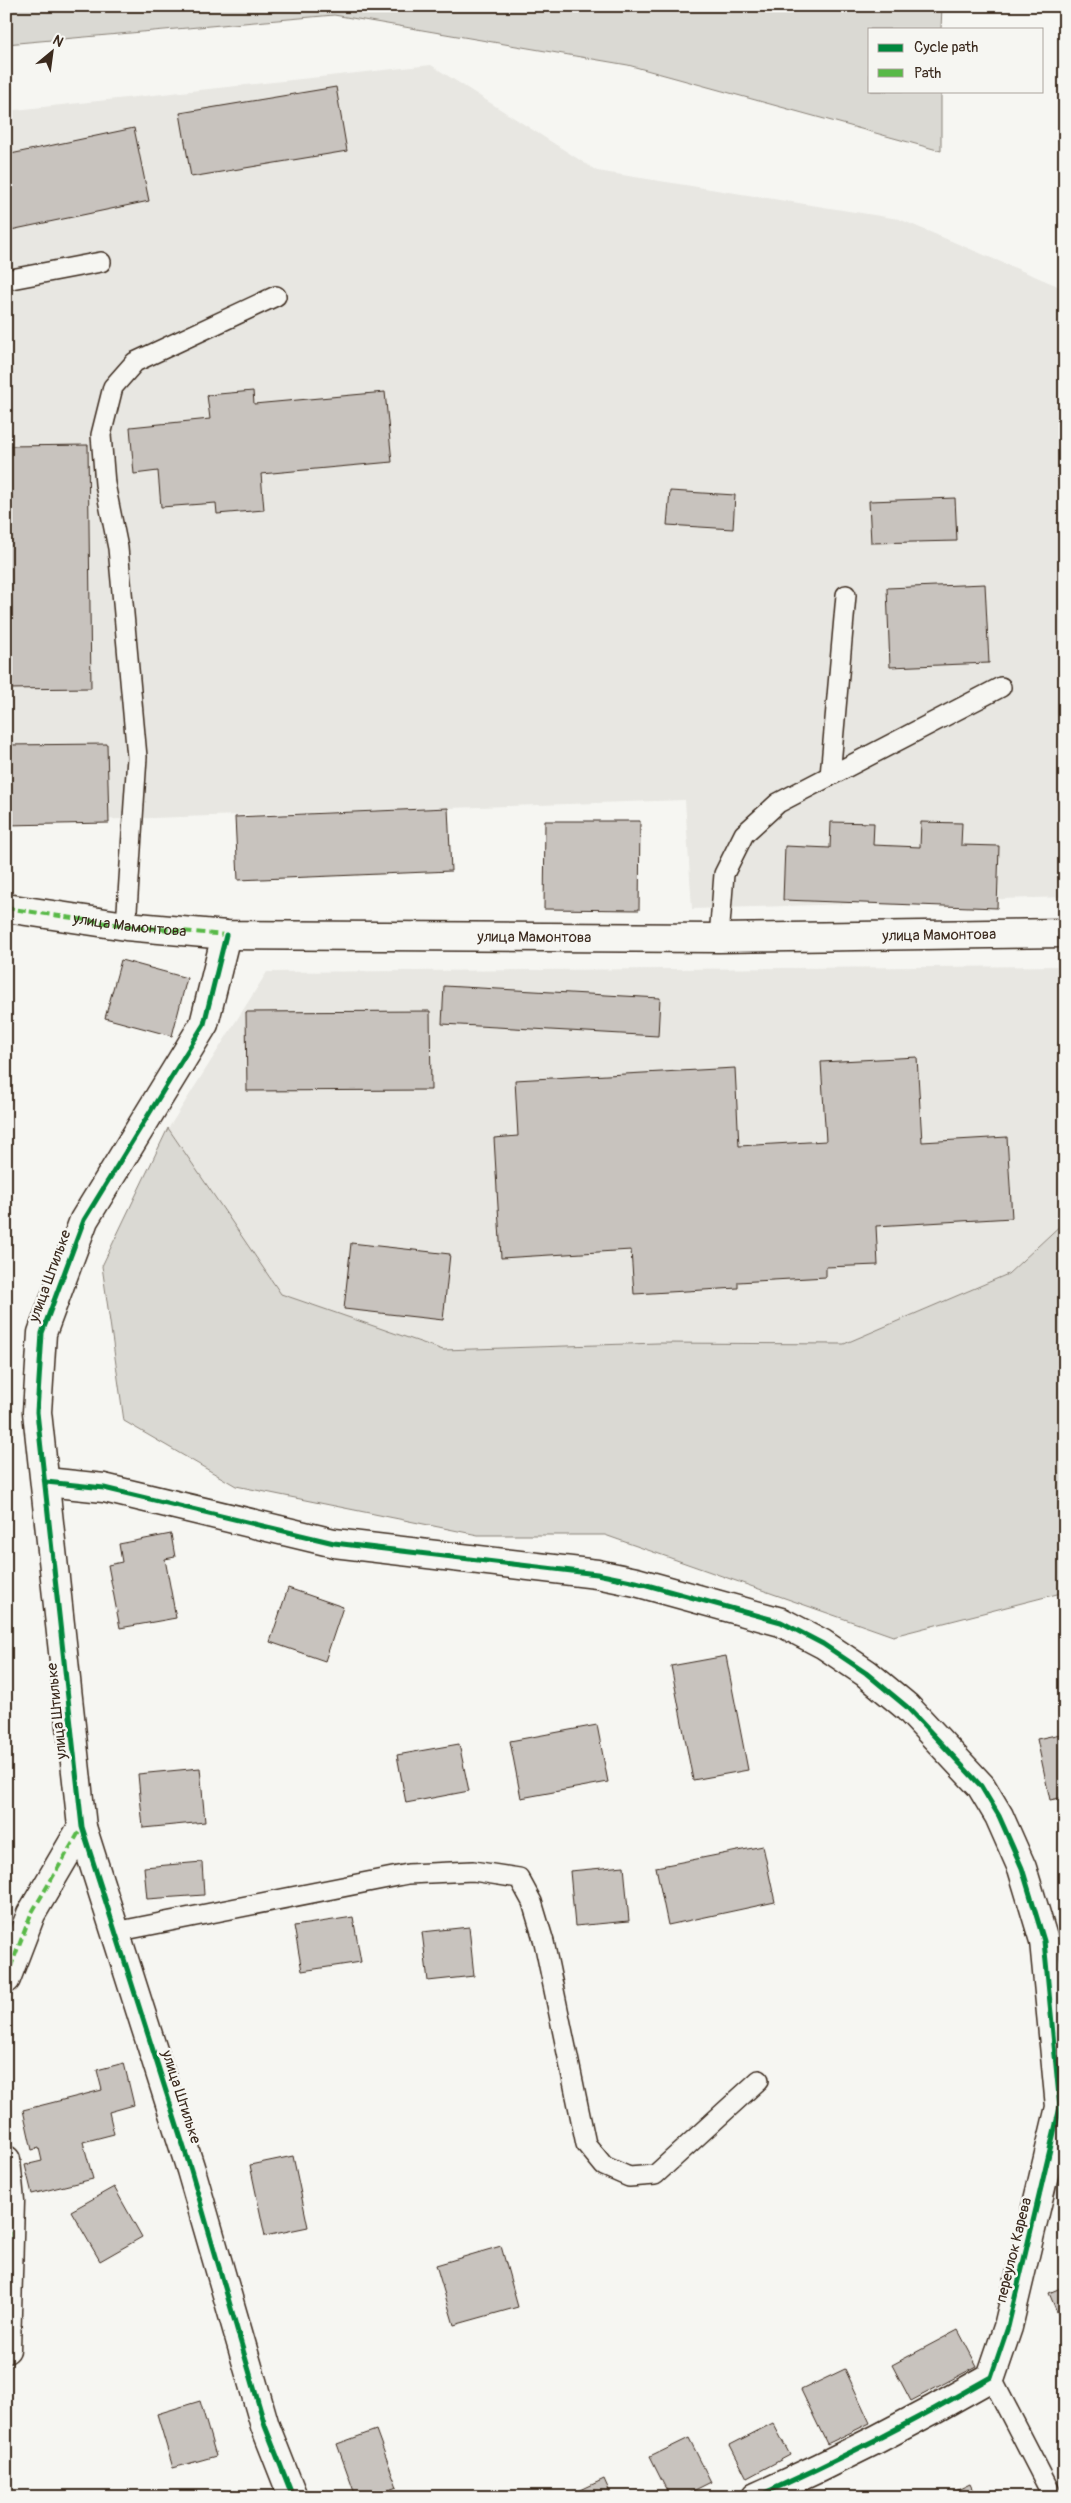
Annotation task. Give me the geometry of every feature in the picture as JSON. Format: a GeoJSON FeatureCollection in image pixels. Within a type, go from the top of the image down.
{"type":"FeatureCollection","features":[{"type":"Feature","properties":{"kind":"street","name":"улица Мамонтова"},"geometry":{"type":"LineString","coordinates":[[6,908],[126,926],[226,935],[719,938],[1065,933]]}},
{"type":"Feature","properties":{"kind":"street","name":"улица Штильке"},"geometry":{"type":"LineString","coordinates":[[226,935],[204,1024],[84,1220],[42,1333],[38,1412],[82,1827],[191,2170],[265,2426],[293,2497]]}},
{"type":"Feature","properties":{"kind":"street","name":"переулок Карева"},"geometry":{"type":"LineString","coordinates":[[46,1482],[104,1488],[334,1543],[597,1574],[780,1622],[823,1644],[866,1672],[907,1707],[981,1786],[999,1816],[1022,1868],[1044,1941],[1060,2107],[1008,2327],[992,2377]]}},
{"type":"Feature","properties":{"kind":"street"},"geometry":{"type":"LineString","coordinates":[[6,1979],[31,1914],[82,1827]]}},
{"type":"Feature","properties":{"kind":"street"},"geometry":{"type":"LineString","coordinates":[[6,2160],[10,2200],[6,2350]]}},
{"type":"Feature","properties":{"kind":"street"},"geometry":{"type":"LineString","coordinates":[[756,2497],[832,2463],[992,2377]]}},
{"type":"Feature","properties":{"kind":"lane"},"geometry":{"type":"LineString","coordinates":[[6,280],[101,262]]}},
{"type":"Feature","properties":{"kind":"lane"},"geometry":{"type":"LineString","coordinates":[[126,926],[137,757],[118,548],[105,484],[101,435],[113,387],[135,362],[276,296]]}},
{"type":"Feature","properties":{"kind":"lane"},"geometry":{"type":"LineString","coordinates":[[830,776],[846,595]]}},
{"type":"Feature","properties":{"kind":"lane"},"geometry":{"type":"LineString","coordinates":[[719,938],[724,874],[744,834],[778,803],[1001,687]]}},
{"type":"Feature","properties":{"kind":"lane"},"geometry":{"type":"LineString","coordinates":[[115,1932],[408,1874],[473,1871],[519,1878],[532,1902],[544,1942],[586,2144],[604,2166],[629,2177],[655,2175],[759,2080]]}},
{"type":"Feature","properties":{"kind":"lane"},"geometry":{"type":"LineString","coordinates":[[992,2377],[1053,2497]]}},
{"type":"Feature","properties":{"kind":"shaded area"},"geometry":{"type":"Polygon","coordinates":[[[6,6],[942,6],[941,28],[868,28],[868,92],[941,92],[941,151],[628,65],[334,15],[6,44],[6,6]]]}},
{"type":"Feature","properties":{"kind":"shaded area"},"geometry":{"type":"Polygon","coordinates":[[[431,65],[597,171],[899,219],[1065,289],[1065,897],[692,909],[685,800],[6,823],[6,111],[431,65]]]}},
{"type":"Feature","properties":{"kind":"shaded area"},"geometry":{"type":"Polygon","coordinates":[[[1065,966],[1065,1221],[1008,1274],[844,1344],[658,1343],[443,1350],[281,1294],[168,1129],[267,972],[1065,966]]]}},
{"type":"Feature","properties":{"kind":"shaded area"},"geometry":{"type":"Polygon","coordinates":[[[168,1128],[281,1294],[443,1350],[658,1343],[844,1344],[1008,1274],[1065,1221],[1065,1592],[893,1636],[605,1535],[478,1535],[236,1486],[124,1421],[102,1266],[168,1128]]]}},
{"type":"Feature","properties":{"kind":"building"},"geometry":{"type":"Polygon","coordinates":[[[336,87],[347,151],[191,177],[180,113],[336,87]]]}},
{"type":"Feature","properties":{"kind":"building"},"geometry":{"type":"Polygon","coordinates":[[[134,128],[149,201],[6,231],[6,155],[134,128]]]}},
{"type":"Feature","properties":{"kind":"building"},"geometry":{"type":"Polygon","coordinates":[[[253,391],[254,404],[385,392],[392,462],[261,474],[264,510],[217,514],[216,503],[161,507],[158,471],[134,474],[130,427],[210,419],[207,395],[253,391]]]}},
{"type":"Feature","properties":{"kind":"building"},"geometry":{"type":"Polygon","coordinates":[[[88,445],[91,688],[6,689],[6,446],[88,445]]]}},
{"type":"Feature","properties":{"kind":"building"},"geometry":{"type":"Polygon","coordinates":[[[670,491],[735,495],[733,529],[667,525],[670,491]]]}},
{"type":"Feature","properties":{"kind":"building"},"geometry":{"type":"Polygon","coordinates":[[[955,498],[957,541],[871,543],[869,501],[955,498]]]}},
{"type":"Feature","properties":{"kind":"building"},"geometry":{"type":"Polygon","coordinates":[[[985,584],[989,663],[890,667],[887,588],[985,584]]]}},
{"type":"Feature","properties":{"kind":"building"},"geometry":{"type":"Polygon","coordinates":[[[107,744],[109,823],[6,825],[6,745],[107,744]]]}},
{"type":"Feature","properties":{"kind":"building"},"geometry":{"type":"Polygon","coordinates":[[[448,808],[451,871],[238,880],[235,817],[448,808]]]}},
{"type":"Feature","properties":{"kind":"building"},"geometry":{"type":"Polygon","coordinates":[[[545,821],[640,821],[639,910],[544,909],[545,821]]]}},
{"type":"Feature","properties":{"kind":"building"},"geometry":{"type":"Polygon","coordinates":[[[831,822],[874,823],[873,845],[920,847],[921,822],[962,823],[961,845],[999,846],[997,908],[783,900],[785,846],[830,848],[831,822]]]}},
{"type":"Feature","properties":{"kind":"building"},"geometry":{"type":"Polygon","coordinates":[[[121,960],[187,978],[172,1036],[105,1018],[121,960]]]}},
{"type":"Feature","properties":{"kind":"building"},"geometry":{"type":"Polygon","coordinates":[[[444,986],[660,998],[658,1036],[442,1024],[444,986]]]}},
{"type":"Feature","properties":{"kind":"building"},"geometry":{"type":"Polygon","coordinates":[[[430,1011],[431,1090],[247,1091],[246,1012],[430,1011]]]}},
{"type":"Feature","properties":{"kind":"building"},"geometry":{"type":"Polygon","coordinates":[[[917,1057],[922,1142],[1007,1137],[1012,1218],[876,1226],[878,1265],[826,1267],[826,1277],[738,1282],[738,1288],[634,1294],[631,1250],[501,1258],[494,1138],[518,1136],[515,1080],[735,1068],[739,1146],[826,1141],[821,1062],[917,1057]]]}},
{"type":"Feature","properties":{"kind":"building"},"geometry":{"type":"Polygon","coordinates":[[[351,1243],[450,1254],[443,1320],[344,1309],[351,1243]]]}},
{"type":"Feature","properties":{"kind":"building"},"geometry":{"type":"Polygon","coordinates":[[[171,1534],[175,1557],[165,1559],[176,1618],[120,1628],[108,1565],[122,1562],[119,1544],[171,1534]]]}},
{"type":"Feature","properties":{"kind":"building"},"geometry":{"type":"Polygon","coordinates":[[[288,1588],[343,1607],[325,1661],[270,1642],[288,1588]]]}},
{"type":"Feature","properties":{"kind":"building"},"geometry":{"type":"Polygon","coordinates":[[[726,1656],[748,1770],[693,1780],[671,1666],[726,1656]]]}},
{"type":"Feature","properties":{"kind":"building"},"geometry":{"type":"Polygon","coordinates":[[[597,1725],[608,1782],[521,1798],[510,1741],[597,1725]]]}},
{"type":"Feature","properties":{"kind":"building"},"geometry":{"type":"Polygon","coordinates":[[[1065,1733],[1065,1797],[1050,1800],[1037,1739],[1065,1733]]]}},
{"type":"Feature","properties":{"kind":"building"},"geometry":{"type":"Polygon","coordinates":[[[459,1744],[469,1791],[406,1803],[397,1755],[459,1744]]]}},
{"type":"Feature","properties":{"kind":"building"},"geometry":{"type":"Polygon","coordinates":[[[200,1768],[205,1822],[143,1828],[138,1774],[200,1768]]]}},
{"type":"Feature","properties":{"kind":"building"},"geometry":{"type":"Polygon","coordinates":[[[763,1846],[775,1902],[668,1925],[656,1867],[763,1846]]]}},
{"type":"Feature","properties":{"kind":"building"},"geometry":{"type":"Polygon","coordinates":[[[202,1862],[204,1895],[147,1899],[144,1867],[202,1862]]]}},
{"type":"Feature","properties":{"kind":"building"},"geometry":{"type":"Polygon","coordinates":[[[624,1866],[629,1921],[575,1926],[570,1871],[624,1866]]]}},
{"type":"Feature","properties":{"kind":"building"},"geometry":{"type":"Polygon","coordinates":[[[353,1917],[361,1962],[302,1971],[294,1926],[353,1917]]]}},
{"type":"Feature","properties":{"kind":"building"},"geometry":{"type":"Polygon","coordinates":[[[469,1927],[474,1976],[428,1981],[422,1932],[469,1927]]]}},
{"type":"Feature","properties":{"kind":"building"},"geometry":{"type":"Polygon","coordinates":[[[124,2063],[134,2105],[109,2112],[114,2134],[83,2142],[93,2179],[32,2194],[25,2165],[42,2161],[39,2148],[32,2150],[23,2110],[102,2090],[97,2070],[124,2063]]]}},
{"type":"Feature","properties":{"kind":"building"},"geometry":{"type":"Polygon","coordinates":[[[293,2156],[308,2227],[265,2236],[250,2165],[293,2156]]]}},
{"type":"Feature","properties":{"kind":"building"},"geometry":{"type":"Polygon","coordinates":[[[114,2187],[142,2237],[100,2261],[71,2211],[114,2187]]]}},
{"type":"Feature","properties":{"kind":"building"},"geometry":{"type":"Polygon","coordinates":[[[501,2246],[518,2307],[454,2325],[436,2265],[501,2246]]]}},
{"type":"Feature","properties":{"kind":"building"},"geometry":{"type":"Polygon","coordinates":[[[1065,2286],[1065,2331],[1049,2293],[1065,2286]]]}},
{"type":"Feature","properties":{"kind":"building"},"geometry":{"type":"Polygon","coordinates":[[[958,2330],[977,2366],[911,2401],[892,2365],[958,2330]]]}},
{"type":"Feature","properties":{"kind":"building"},"geometry":{"type":"Polygon","coordinates":[[[845,2369],[870,2423],[827,2444],[801,2390],[845,2369]]]}},
{"type":"Feature","properties":{"kind":"building"},"geometry":{"type":"Polygon","coordinates":[[[200,2401],[216,2456],[173,2468],[157,2414],[200,2401]]]}},
{"type":"Feature","properties":{"kind":"building"},"geometry":{"type":"Polygon","coordinates":[[[773,2423],[790,2455],[747,2478],[730,2445],[773,2423]]]}},
{"type":"Feature","properties":{"kind":"building"},"geometry":{"type":"Polygon","coordinates":[[[376,2430],[397,2487],[369,2497],[356,2497],[337,2444],[376,2430]]]}},
{"type":"Feature","properties":{"kind":"building"},"geometry":{"type":"Polygon","coordinates":[[[689,2438],[711,2482],[681,2497],[670,2497],[650,2457],[689,2438]]]}},
{"type":"Feature","properties":{"kind":"building"},"geometry":{"type":"Polygon","coordinates":[[[604,2479],[612,2497],[566,2497],[604,2479]]]}},
{"type":"Feature","properties":{"kind":"building"},"geometry":{"type":"Polygon","coordinates":[[[970,2484],[976,2497],[943,2497],[970,2484]]]}},
{"type":"Feature","properties":{"kind":"marked path"},"geometry":{"type":"LineString","coordinates":[[6,908],[126,926],[226,935]]}},
{"type":"Feature","properties":{"kind":"marked path"},"geometry":{"type":"LineString","coordinates":[[6,1979],[31,1914],[82,1827]]}},
{"type":"Feature","properties":{"kind":"marked path"},"geometry":{"type":"LineString","coordinates":[[6,2160],[10,2201],[6,2349]]}},
{"type":"Feature","properties":{"kind":"cycle path"},"geometry":{"type":"LineString","coordinates":[[226,935],[204,1024],[84,1220],[42,1333],[37,1412],[82,1827],[191,2170],[265,2426],[293,2497]]}},
{"type":"Feature","properties":{"kind":"cycle path"},"geometry":{"type":"LineString","coordinates":[[46,1482],[104,1488],[334,1543],[597,1574],[636,1582],[781,1622],[823,1644],[866,1673],[907,1707],[981,1786],[999,1816],[1022,1868],[1044,1941],[1060,2107],[1008,2327],[991,2377],[875,2440],[756,2497]]}}]}
